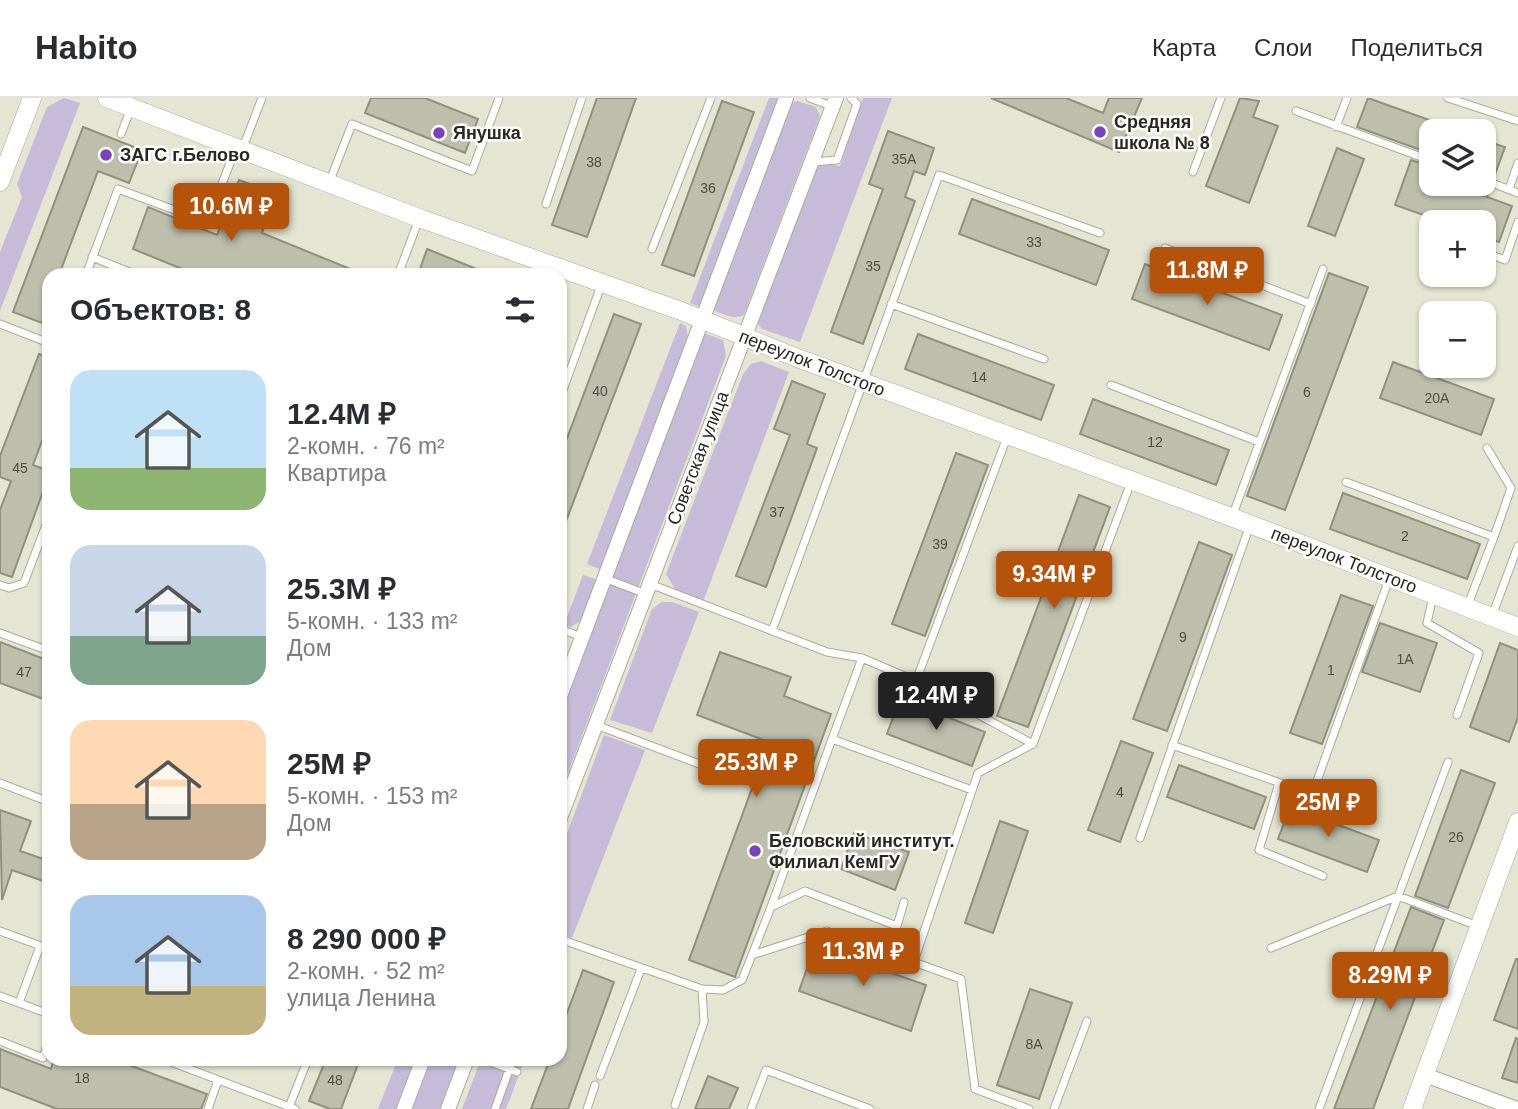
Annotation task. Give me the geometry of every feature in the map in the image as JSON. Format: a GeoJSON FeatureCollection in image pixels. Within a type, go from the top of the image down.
{"type":"FeatureCollection","features":[{"type":"Feature","properties":{"kind":"street"},"geometry":{"type":"LineString","coordinates":[[0,182],[32,98]]}},
{"type":"Feature","properties":{"kind":"street","name":"переулок Толстого"},"geometry":{"type":"LineString","coordinates":[[107,98],[137,105],[329,184],[560,268]]}},
{"type":"Feature","properties":{"kind":"street"},"geometry":{"type":"LineString","coordinates":[[567,678],[786,98]]}},
{"type":"Feature","properties":{"kind":"street","name":"Советская улица"},"geometry":{"type":"LineString","coordinates":[[567,800],[834,102]]}},
{"type":"Feature","properties":{"kind":"street","name":"переулок Толстого"},"geometry":{"type":"LineString","coordinates":[[567,271],[1007,437],[1250,524],[1518,627]]}},
{"type":"Feature","properties":{"kind":"street"},"geometry":{"type":"LineString","coordinates":[[1412,1109],[1518,822]]}},
{"type":"Feature","properties":{"kind":"street"},"geometry":{"type":"LineString","coordinates":[[404,1109],[420,1066]]}},
{"type":"Feature","properties":{"kind":"street"},"geometry":{"type":"LineString","coordinates":[[448,1109],[464,1066]]}},
{"type":"Feature","properties":{"kind":"street"},"geometry":{"type":"LineString","coordinates":[[1425,1075],[1517,1109]]}},
{"type":"Feature","properties":{"kind":"lane"},"geometry":{"type":"LineString","coordinates":[[88,268],[118,189],[207,222],[262,98]]}},
{"type":"Feature","properties":{"kind":"lane"},"geometry":{"type":"LineString","coordinates":[[329,184],[352,124],[472,171],[499,98]]}},
{"type":"Feature","properties":{"kind":"lane"},"geometry":{"type":"LineString","coordinates":[[546,204],[582,98]]}},
{"type":"Feature","properties":{"kind":"lane"},"geometry":{"type":"LineString","coordinates":[[652,249],[711,98]]}},
{"type":"Feature","properties":{"kind":"lane"},"geometry":{"type":"LineString","coordinates":[[810,98],[834,102]]}},
{"type":"Feature","properties":{"kind":"lane"},"geometry":{"type":"LineString","coordinates":[[811,162],[837,160],[857,104],[851,98]]}},
{"type":"Feature","properties":{"kind":"lane"},"geometry":{"type":"LineString","coordinates":[[1193,172],[1221,98]]}},
{"type":"Feature","properties":{"kind":"lane"},"geometry":{"type":"LineString","coordinates":[[1336,127],[1347,98]]}},
{"type":"Feature","properties":{"kind":"lane"},"geometry":{"type":"LineString","coordinates":[[1448,98],[1518,121]]}},
{"type":"Feature","properties":{"kind":"lane"},"geometry":{"type":"LineString","coordinates":[[121,134],[137,105]]}},
{"type":"Feature","properties":{"kind":"lane"},"geometry":{"type":"LineString","coordinates":[[1296,111],[1419,157]]}},
{"type":"Feature","properties":{"kind":"lane"},"geometry":{"type":"LineString","coordinates":[[1509,189],[1518,163]]}},
{"type":"Feature","properties":{"kind":"lane"},"geometry":{"type":"LineString","coordinates":[[772,631],[939,175],[1100,233]]}},
{"type":"Feature","properties":{"kind":"lane"},"geometry":{"type":"LineString","coordinates":[[1496,184],[1518,193]]}},
{"type":"Feature","properties":{"kind":"lane"},"geometry":{"type":"LineString","coordinates":[[401,268],[419,218]]}},
{"type":"Feature","properties":{"kind":"lane"},"geometry":{"type":"LineString","coordinates":[[1496,257],[1505,260],[1518,222]]}},
{"type":"Feature","properties":{"kind":"lane"},"geometry":{"type":"LineString","coordinates":[[1165,248],[1311,304]]}},
{"type":"Feature","properties":{"kind":"lane"},"geometry":{"type":"LineString","coordinates":[[92,257],[120,268]]}},
{"type":"Feature","properties":{"kind":"lane"},"geometry":{"type":"LineString","coordinates":[[1231,517],[1323,269]]}},
{"type":"Feature","properties":{"kind":"lane"},"geometry":{"type":"LineString","coordinates":[[567,370],[602,283]]}},
{"type":"Feature","properties":{"kind":"lane"},"geometry":{"type":"LineString","coordinates":[[891,304],[1044,359]]}},
{"type":"Feature","properties":{"kind":"lane"},"geometry":{"type":"LineString","coordinates":[[0,324],[42,340]]}},
{"type":"Feature","properties":{"kind":"lane"},"geometry":{"type":"LineString","coordinates":[[1111,385],[1259,442]]}},
{"type":"Feature","properties":{"kind":"lane"},"geometry":{"type":"LineString","coordinates":[[916,681],[1007,437]]}},
{"type":"Feature","properties":{"kind":"lane"},"geometry":{"type":"LineString","coordinates":[[1467,608],[1511,488],[1487,448]]}},
{"type":"Feature","properties":{"kind":"lane"},"geometry":{"type":"LineString","coordinates":[[914,961],[978,774],[1033,744],[1131,482]]}},
{"type":"Feature","properties":{"kind":"lane"},"geometry":{"type":"LineString","coordinates":[[1346,482],[1493,537]]}},
{"type":"Feature","properties":{"kind":"lane"},"geometry":{"type":"LineString","coordinates":[[1140,838],[1250,524]]}},
{"type":"Feature","properties":{"kind":"lane"},"geometry":{"type":"LineString","coordinates":[[0,585],[9,588],[24,583],[42,535]]}},
{"type":"Feature","properties":{"kind":"lane"},"geometry":{"type":"LineString","coordinates":[[1491,617],[1518,546]]}},
{"type":"Feature","properties":{"kind":"lane"},"geometry":{"type":"LineString","coordinates":[[604,578],[648,589],[827,652],[862,658],[916,681],[1033,744]]}},
{"type":"Feature","properties":{"kind":"lane"},"geometry":{"type":"LineString","coordinates":[[1312,795],[1390,578]]}},
{"type":"Feature","properties":{"kind":"lane"},"geometry":{"type":"LineString","coordinates":[[1434,595],[1427,623],[1479,653],[1457,715]]}},
{"type":"Feature","properties":{"kind":"lane"},"geometry":{"type":"LineString","coordinates":[[567,631],[583,637]]}},
{"type":"Feature","properties":{"kind":"lane"},"geometry":{"type":"LineString","coordinates":[[0,633],[42,649]]}},
{"type":"Feature","properties":{"kind":"lane"},"geometry":{"type":"LineString","coordinates":[[567,942],[702,989],[723,990],[742,980],[862,658]]}},
{"type":"Feature","properties":{"kind":"lane"},"geometry":{"type":"LineString","coordinates":[[596,725],[718,771]]}},
{"type":"Feature","properties":{"kind":"lane"},"geometry":{"type":"LineString","coordinates":[[832,739],[972,790]]}},
{"type":"Feature","properties":{"kind":"lane"},"geometry":{"type":"LineString","coordinates":[[1172,745],[1366,813]]}},
{"type":"Feature","properties":{"kind":"lane"},"geometry":{"type":"LineString","coordinates":[[1319,1109],[1448,762]]}},
{"type":"Feature","properties":{"kind":"lane"},"geometry":{"type":"LineString","coordinates":[[0,783],[42,799]]}},
{"type":"Feature","properties":{"kind":"lane"},"geometry":{"type":"LineString","coordinates":[[1279,783],[1259,850],[1323,876]]}},
{"type":"Feature","properties":{"kind":"lane"},"geometry":{"type":"LineString","coordinates":[[771,906],[805,891],[897,926],[904,902]]}},
{"type":"Feature","properties":{"kind":"lane"},"geometry":{"type":"LineString","coordinates":[[1271,948],[1398,896],[1479,926]]}},
{"type":"Feature","properties":{"kind":"lane"},"geometry":{"type":"LineString","coordinates":[[0,931],[40,946],[19,1003]]}},
{"type":"Feature","properties":{"kind":"lane"},"geometry":{"type":"LineString","coordinates":[[752,955],[827,931],[961,979],[975,1089],[1029,1109]]}},
{"type":"Feature","properties":{"kind":"lane"},"geometry":{"type":"LineString","coordinates":[[600,1076],[641,969]]}},
{"type":"Feature","properties":{"kind":"lane"},"geometry":{"type":"LineString","coordinates":[[675,1105],[704,1022],[702,989]]}},
{"type":"Feature","properties":{"kind":"lane"},"geometry":{"type":"LineString","coordinates":[[0,996],[42,1011]]}},
{"type":"Feature","properties":{"kind":"lane"},"geometry":{"type":"LineString","coordinates":[[1054,1109],[1087,1021]]}},
{"type":"Feature","properties":{"kind":"lane"},"geometry":{"type":"LineString","coordinates":[[0,1041],[42,1058]]}},
{"type":"Feature","properties":{"kind":"lane"},"geometry":{"type":"LineString","coordinates":[[181,1066],[292,1108],[306,1066]]}},
{"type":"Feature","properties":{"kind":"lane"},"geometry":{"type":"LineString","coordinates":[[502,1066],[513,1070]]}},
{"type":"Feature","properties":{"kind":"lane"},"geometry":{"type":"LineString","coordinates":[[495,1109],[513,1066]]}},
{"type":"Feature","properties":{"kind":"lane"},"geometry":{"type":"LineString","coordinates":[[751,1109],[766,1070],[870,1109]]}},
{"type":"Feature","properties":{"kind":"lane"},"geometry":{"type":"LineString","coordinates":[[208,1109],[218,1080]]}},
{"type":"Feature","properties":{"kind":"lane"},"geometry":{"type":"LineString","coordinates":[[587,1109],[595,1085]]}},
{"type":"Feature","properties":{"kind":"shaded area"},"geometry":{"type":"Polygon","coordinates":[[[64,98],[80,103],[0,311],[0,252],[22,197],[17,184],[47,107],[64,98]]]}},
{"type":"Feature","properties":{"kind":"shaded area"},"geometry":{"type":"Polygon","coordinates":[[[769,98],[781,98],[700,307],[690,303],[769,98]]]}},
{"type":"Feature","properties":{"kind":"shaded area"},"geometry":{"type":"Polygon","coordinates":[[[863,98],[892,98],[800,342],[762,329],[757,323],[817,163],[840,166],[863,98]]]}},
{"type":"Feature","properties":{"kind":"shaded area"},"geometry":{"type":"Polygon","coordinates":[[[797,101],[816,107],[820,116],[744,315],[726,315],[715,311],[713,304],[789,104],[797,101]]]}},
{"type":"Feature","properties":{"kind":"shaded area"},"geometry":{"type":"Polygon","coordinates":[[[680,323],[686,326],[688,339],[602,570],[587,564],[680,323]]]}},
{"type":"Feature","properties":{"kind":"shaded area"},"geometry":{"type":"Polygon","coordinates":[[[704,333],[723,340],[726,356],[567,776],[567,696],[704,333]]]}},
{"type":"Feature","properties":{"kind":"shaded area"},"geometry":{"type":"Polygon","coordinates":[[[761,361],[789,372],[703,602],[678,594],[666,574],[743,374],[751,364],[761,361]]]}},
{"type":"Feature","properties":{"kind":"shaded area"},"geometry":{"type":"Polygon","coordinates":[[[583,575],[598,580],[583,619],[571,627],[567,626],[567,617],[583,575]]]}},
{"type":"Feature","properties":{"kind":"shaded area"},"geometry":{"type":"Polygon","coordinates":[[[662,602],[672,602],[699,612],[652,733],[610,720],[652,609],[662,602]]]}},
{"type":"Feature","properties":{"kind":"shaded area"},"geometry":{"type":"Polygon","coordinates":[[[604,735],[645,750],[572,938],[567,936],[567,833],[604,735]]]}},
{"type":"Feature","properties":{"kind":"shaded area"},"geometry":{"type":"Polygon","coordinates":[[[395,1066],[415,1066],[400,1109],[378,1109],[395,1066]]]}},
{"type":"Feature","properties":{"kind":"shaded area"},"geometry":{"type":"Polygon","coordinates":[[[428,1066],[456,1066],[440,1109],[412,1109],[428,1066]]]}},
{"type":"Feature","properties":{"kind":"shaded area"},"geometry":{"type":"Polygon","coordinates":[[[478,1066],[522,1066],[506,1109],[462,1109],[478,1066]]]}},
{"type":"Feature","properties":{"kind":"building"},"geometry":{"type":"Polygon","coordinates":[[[371,98],[425,98],[478,119],[465,153],[365,113],[371,98]]]}},
{"type":"Feature","properties":{"kind":"building"},"geometry":{"type":"Polygon","coordinates":[[[597,98],[636,98],[587,237],[552,225],[597,98]]]}},
{"type":"Feature","properties":{"kind":"building","name":"Средняя школа № 8"},"geometry":{"type":"Polygon","coordinates":[[[991,98],[1066,98],[1103,113],[1109,98],[1142,98],[1119,152],[991,98]]]}},
{"type":"Feature","properties":{"kind":"building"},"geometry":{"type":"Polygon","coordinates":[[[1240,98],[1259,101],[1253,117],[1278,126],[1249,203],[1206,186],[1240,98]]]}},
{"type":"Feature","properties":{"kind":"building"},"geometry":{"type":"Polygon","coordinates":[[[1368,98],[1426,119],[1419,119],[1419,149],[1357,127],[1368,98]]]}},
{"type":"Feature","properties":{"kind":"building"},"geometry":{"type":"Polygon","coordinates":[[[722,101],[754,112],[694,276],[662,265],[722,101]]]}},
{"type":"Feature","properties":{"kind":"building"},"geometry":{"type":"Polygon","coordinates":[[[83,127],[142,150],[129,183],[98,171],[62,268],[42,268],[42,323],[13,312],[83,127]]]}},
{"type":"Feature","properties":{"kind":"building"},"geometry":{"type":"Polygon","coordinates":[[[888,131],[934,148],[925,175],[914,171],[905,197],[915,201],[863,344],[831,332],[883,189],[869,184],[888,131]]]}},
{"type":"Feature","properties":{"kind":"building"},"geometry":{"type":"Polygon","coordinates":[[[1496,144],[1505,147],[1496,172],[1496,144]]]}},
{"type":"Feature","properties":{"kind":"building"},"geometry":{"type":"Polygon","coordinates":[[[1337,148],[1364,159],[1335,236],[1308,226],[1337,148]]]}},
{"type":"Feature","properties":{"kind":"building"},"geometry":{"type":"Polygon","coordinates":[[[1411,160],[1419,163],[1419,196],[1487,196],[1512,206],[1499,242],[1496,241],[1496,210],[1419,210],[1419,214],[1395,205],[1411,160]]]}},
{"type":"Feature","properties":{"kind":"building"},"geometry":{"type":"Polygon","coordinates":[[[239,180],[276,194],[262,233],[348,268],[180,268],[133,249],[148,207],[217,235],[239,180]]]}},
{"type":"Feature","properties":{"kind":"building"},"geometry":{"type":"Polygon","coordinates":[[[972,199],[1109,250],[1096,285],[959,234],[972,199]]]}},
{"type":"Feature","properties":{"kind":"building"},"geometry":{"type":"Polygon","coordinates":[[[427,249],[474,268],[420,268],[427,249]]]}},
{"type":"Feature","properties":{"kind":"building"},"geometry":{"type":"Polygon","coordinates":[[[1145,264],[1282,315],[1269,350],[1132,299],[1145,264]]]}},
{"type":"Feature","properties":{"kind":"building"},"geometry":{"type":"Polygon","coordinates":[[[1329,273],[1368,287],[1285,510],[1247,496],[1329,273]]]}},
{"type":"Feature","properties":{"kind":"building"},"geometry":{"type":"Polygon","coordinates":[[[614,314],[641,324],[567,519],[567,438],[614,314]]]}},
{"type":"Feature","properties":{"kind":"building"},"geometry":{"type":"Polygon","coordinates":[[[918,334],[1054,385],[1041,420],[905,369],[918,334]]]}},
{"type":"Feature","properties":{"kind":"building"},"geometry":{"type":"Polygon","coordinates":[[[39,354],[42,355],[42,441],[33,465],[42,468],[42,494],[12,577],[0,573],[0,510],[11,481],[0,477],[0,456],[39,354]]]}},
{"type":"Feature","properties":{"kind":"building"},"geometry":{"type":"Polygon","coordinates":[[[1393,362],[1419,372],[1419,378],[1437,378],[1494,399],[1481,435],[1380,398],[1393,362]]]}},
{"type":"Feature","properties":{"kind":"building"},"geometry":{"type":"Polygon","coordinates":[[[792,381],[825,394],[807,444],[817,448],[766,587],[736,576],[790,435],[774,429],[792,381]]]}},
{"type":"Feature","properties":{"kind":"building"},"geometry":{"type":"Polygon","coordinates":[[[1093,399],[1229,450],[1216,485],[1080,434],[1093,399]]]}},
{"type":"Feature","properties":{"kind":"building"},"geometry":{"type":"Polygon","coordinates":[[[956,453],[988,465],[925,636],[892,624],[956,453]]]}},
{"type":"Feature","properties":{"kind":"building"},"geometry":{"type":"Polygon","coordinates":[[[1343,493],[1480,544],[1467,579],[1330,529],[1343,493]]]}},
{"type":"Feature","properties":{"kind":"building"},"geometry":{"type":"Polygon","coordinates":[[[1079,495],[1110,507],[1028,727],[997,716],[1079,495]]]}},
{"type":"Feature","properties":{"kind":"building"},"geometry":{"type":"Polygon","coordinates":[[[1199,542],[1232,555],[1167,731],[1133,719],[1199,542]]]}},
{"type":"Feature","properties":{"kind":"building"},"geometry":{"type":"Polygon","coordinates":[[[1341,595],[1373,606],[1322,744],[1290,733],[1341,595]]]}},
{"type":"Feature","properties":{"kind":"building"},"geometry":{"type":"Polygon","coordinates":[[[1380,623],[1437,643],[1420,692],[1362,672],[1380,623]]]}},
{"type":"Feature","properties":{"kind":"building"},"geometry":{"type":"Polygon","coordinates":[[[0,642],[42,658],[42,698],[0,683],[0,642]]]}},
{"type":"Feature","properties":{"kind":"building"},"geometry":{"type":"Polygon","coordinates":[[[1500,643],[1518,650],[1518,717],[1509,742],[1470,727],[1500,643]]]}},
{"type":"Feature","properties":{"kind":"building","name":"Беловский институт. Филиал КемГУ"},"geometry":{"type":"Polygon","coordinates":[[[720,652],[791,677],[784,696],[831,714],[735,977],[689,960],[769,742],[697,715],[720,652]]]}},
{"type":"Feature","properties":{"kind":"building"},"geometry":{"type":"Polygon","coordinates":[[[900,698],[985,732],[972,766],[887,734],[900,698]]]}},
{"type":"Feature","properties":{"kind":"building"},"geometry":{"type":"Polygon","coordinates":[[[1121,741],[1153,753],[1120,842],[1088,830],[1121,741]]]}},
{"type":"Feature","properties":{"kind":"building"},"geometry":{"type":"Polygon","coordinates":[[[1179,765],[1266,797],[1254,829],[1167,797],[1179,765]]]}},
{"type":"Feature","properties":{"kind":"building"},"geometry":{"type":"Polygon","coordinates":[[[1461,770],[1495,783],[1448,908],[1415,896],[1461,770]]]}},
{"type":"Feature","properties":{"kind":"building"},"geometry":{"type":"Polygon","coordinates":[[[1290,807],[1379,840],[1367,872],[1278,839],[1290,807]]]}},
{"type":"Feature","properties":{"kind":"building"},"geometry":{"type":"Polygon","coordinates":[[[0,810],[31,821],[20,851],[42,859],[42,881],[12,870],[2,900],[0,810]]]}},
{"type":"Feature","properties":{"kind":"building"},"geometry":{"type":"Polygon","coordinates":[[[1000,821],[1028,831],[993,933],[965,923],[1000,821]]]}},
{"type":"Feature","properties":{"kind":"building"},"geometry":{"type":"Polygon","coordinates":[[[854,833],[909,852],[895,890],[841,869],[854,833]]]}},
{"type":"Feature","properties":{"kind":"building"},"geometry":{"type":"Polygon","coordinates":[[[1411,907],[1444,920],[1373,1109],[1334,1109],[1411,907]]]}},
{"type":"Feature","properties":{"kind":"building"},"geometry":{"type":"Polygon","coordinates":[[[815,946],[926,985],[911,1031],[799,991],[815,946]]]}},
{"type":"Feature","properties":{"kind":"building"},"geometry":{"type":"Polygon","coordinates":[[[1518,959],[1518,1029],[1494,1020],[1518,959]]]}},
{"type":"Feature","properties":{"kind":"building"},"geometry":{"type":"Polygon","coordinates":[[[583,970],[614,982],[568,1109],[531,1109],[547,1066],[567,1066],[567,1013],[583,970]]]}},
{"type":"Feature","properties":{"kind":"building"},"geometry":{"type":"Polygon","coordinates":[[[1030,989],[1072,1003],[1039,1099],[997,1085],[1030,989]]]}},
{"type":"Feature","properties":{"kind":"building"},"geometry":{"type":"Polygon","coordinates":[[[1516,1038],[1518,1039],[1518,1083],[1502,1078],[1516,1038]]]}},
{"type":"Feature","properties":{"kind":"building"},"geometry":{"type":"Polygon","coordinates":[[[0,1049],[51,1069],[52,1066],[132,1066],[207,1094],[201,1109],[57,1109],[0,1087],[0,1049]]]}},
{"type":"Feature","properties":{"kind":"building"},"geometry":{"type":"Polygon","coordinates":[[[323,1066],[357,1066],[341,1109],[330,1109],[309,1101],[323,1066]]]}},
{"type":"Feature","properties":{"kind":"building"},"geometry":{"type":"Polygon","coordinates":[[[708,1076],[738,1088],[729,1109],[695,1109],[708,1076]]]}},
{"type":"Feature","properties":{"kind":"place","name":"Средняя школа № 8"},"geometry":{"type":"Point","coordinates":[1100,132]}},
{"type":"Feature","properties":{"kind":"place","name":"Янушка"},"geometry":{"type":"Point","coordinates":[439,133]}},
{"type":"Feature","properties":{"kind":"place","name":"ЗАГС г.Белово"},"geometry":{"type":"Point","coordinates":[106,155]}},
{"type":"Feature","properties":{"kind":"place","name":"Беловский институт. Филиал КемГУ"},"geometry":{"type":"Point","coordinates":[755,851]}}]}
